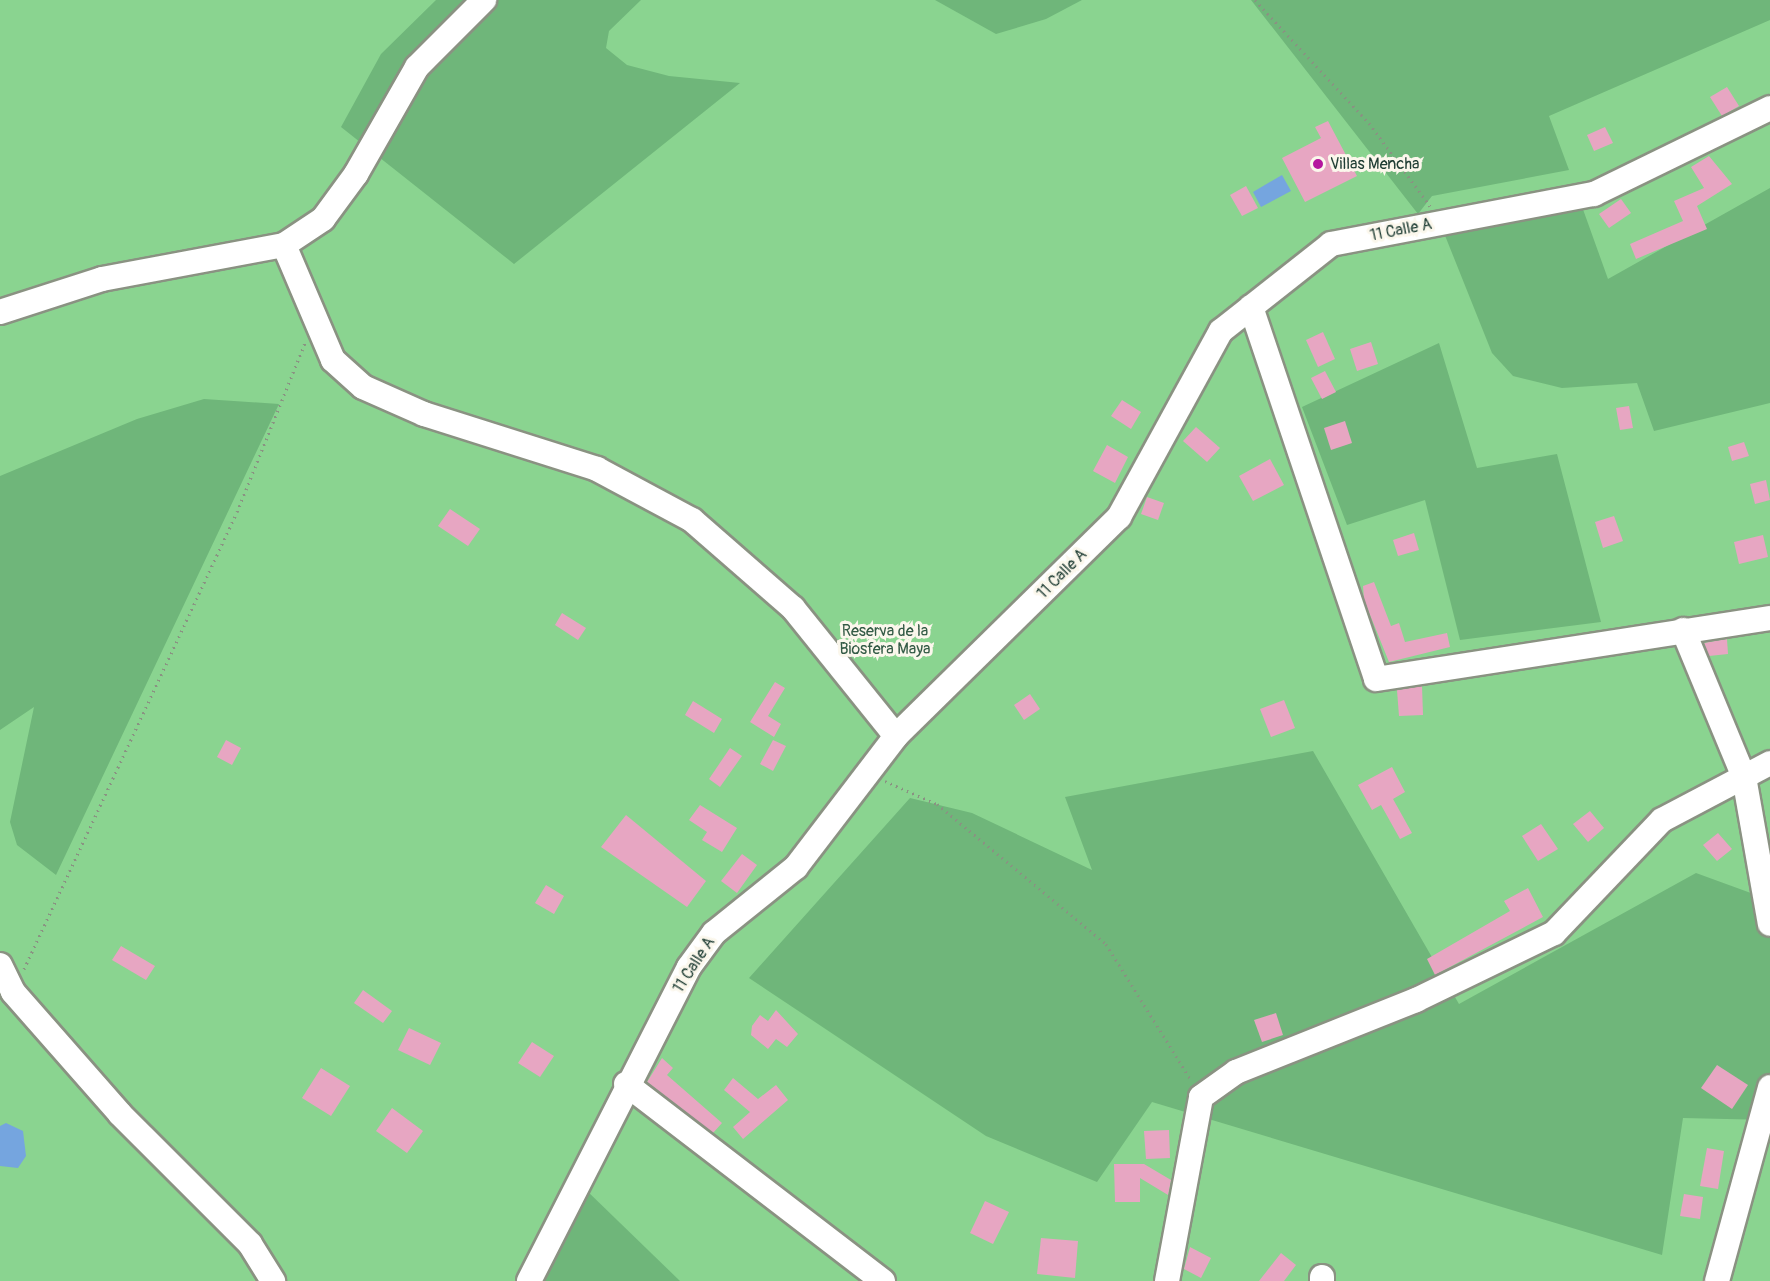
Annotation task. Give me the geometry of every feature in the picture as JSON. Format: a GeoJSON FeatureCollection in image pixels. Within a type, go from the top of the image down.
{"type":"FeatureCollection","features":[{"type":"Feature","properties":{"kind":"street"},"geometry":{"type":"LineString","coordinates":[[0,312],[102,279],[284,245],[323,219],[356,174],[417,67],[484,0]]}},
{"type":"Feature","properties":{"kind":"street","name":"11 Calle A"},"geometry":{"type":"LineString","coordinates":[[529,1281],[626,1084],[689,967],[714,933],[796,867],[896,736],[1119,517],[1221,331],[1331,244],[1594,194],[1770,108]]}},
{"type":"Feature","properties":{"kind":"street"},"geometry":{"type":"LineString","coordinates":[[284,245],[333,360],[363,387],[424,414],[597,469],[692,520],[793,608],[896,736]]}},
{"type":"Feature","properties":{"kind":"street"},"geometry":{"type":"LineString","coordinates":[[1251,308],[1376,679],[1770,618]]}},
{"type":"Feature","properties":{"kind":"street"},"geometry":{"type":"LineString","coordinates":[[1683,630],[1744,777],[1770,924]]}},
{"type":"Feature","properties":{"kind":"street"},"geometry":{"type":"LineString","coordinates":[[1167,1281],[1202,1097],[1236,1072],[1416,1000],[1554,933],[1662,820],[1770,763]]}},
{"type":"Feature","properties":{"kind":"street"},"geometry":{"type":"LineString","coordinates":[[0,965],[13,992],[120,1114],[250,1244],[273,1281]]}},
{"type":"Feature","properties":{"kind":"street"},"geometry":{"type":"LineString","coordinates":[[626,1084],[883,1281]]}},
{"type":"Feature","properties":{"kind":"street"},"geometry":{"type":"LineString","coordinates":[[1717,1281],[1770,1087]]}},
{"type":"Feature","properties":{"kind":"path"},"geometry":{"type":"LineString","coordinates":[[1255,0],[1368,123],[1441,222]]}},
{"type":"Feature","properties":{"kind":"path"},"geometry":{"type":"LineString","coordinates":[[13,992],[237,512],[314,319]]}},
{"type":"Feature","properties":{"kind":"path"},"geometry":{"type":"LineString","coordinates":[[867,773],[937,804],[1106,945],[1202,1097]]}},
{"type":"Feature","properties":{"kind":"green space","name":"Reserva de la Biosfera Maya"},"geometry":{"type":"Polygon","coordinates":[[[0,0],[1770,0],[1770,1281],[0,1281],[0,0]]]}},
{"type":"Feature","properties":{"kind":"green space"},"geometry":{"type":"Polygon","coordinates":[[[436,0],[641,0],[609,31],[606,48],[627,65],[669,76],[740,83],[514,264],[341,127],[381,54],[436,0]]]}},
{"type":"Feature","properties":{"kind":"green space"},"geometry":{"type":"Polygon","coordinates":[[[935,0],[1082,0],[1046,19],[996,34],[935,0]]]}},
{"type":"Feature","properties":{"kind":"green space"},"geometry":{"type":"Polygon","coordinates":[[[1251,0],[1770,0],[1770,20],[1549,116],[1569,170],[1432,196],[1418,214],[1251,0]]]}},
{"type":"Feature","properties":{"kind":"green space"},"geometry":{"type":"Polygon","coordinates":[[[1770,188],[1770,403],[1654,431],[1637,383],[1562,388],[1513,376],[1492,353],[1442,228],[1580,201],[1608,279],[1770,188]]]}},
{"type":"Feature","properties":{"kind":"green space"},"geometry":{"type":"Polygon","coordinates":[[[1439,343],[1477,468],[1557,454],[1601,622],[1460,640],[1425,500],[1347,525],[1302,407],[1439,343]]]}},
{"type":"Feature","properties":{"kind":"green space"},"geometry":{"type":"Polygon","coordinates":[[[204,399],[279,404],[56,875],[17,845],[10,822],[34,707],[0,730],[0,476],[137,419],[204,399]]]}},
{"type":"Feature","properties":{"kind":"green space"},"geometry":{"type":"Polygon","coordinates":[[[1313,751],[1459,1004],[1696,873],[1770,900],[1770,1120],[1683,1118],[1662,1255],[1152,1102],[1097,1182],[986,1136],[749,978],[910,798],[972,813],[1092,870],[1065,797],[1313,751]]]}},
{"type":"Feature","properties":{"kind":"green space"},"geometry":{"type":"Polygon","coordinates":[[[584,1188],[680,1281],[540,1281],[584,1188]]]}},
{"type":"Feature","properties":{"kind":"water"},"geometry":{"type":"Polygon","coordinates":[[[1282,175],[1291,191],[1261,207],[1253,192],[1282,175]]]}},
{"type":"Feature","properties":{"kind":"water"},"geometry":{"type":"Polygon","coordinates":[[[6,1123],[23,1131],[26,1156],[18,1168],[0,1166],[0,1126],[6,1123]]]}},
{"type":"Feature","properties":{"kind":"building"},"geometry":{"type":"Polygon","coordinates":[[[1727,87],[1739,106],[1722,116],[1710,97],[1727,87]]]}},
{"type":"Feature","properties":{"kind":"building","name":"Villas Mencha"},"geometry":{"type":"Polygon","coordinates":[[[1328,121],[1357,176],[1305,202],[1282,158],[1321,138],[1315,127],[1328,121]]]}},
{"type":"Feature","properties":{"kind":"building"},"geometry":{"type":"Polygon","coordinates":[[[1605,127],[1613,143],[1594,151],[1587,135],[1605,127]]]}},
{"type":"Feature","properties":{"kind":"building"},"geometry":{"type":"Polygon","coordinates":[[[1709,156],[1732,184],[1697,206],[1707,229],[1636,259],[1630,244],[1683,221],[1674,201],[1704,188],[1691,167],[1709,156]]]}},
{"type":"Feature","properties":{"kind":"building"},"geometry":{"type":"Polygon","coordinates":[[[1246,186],[1258,208],[1242,216],[1230,195],[1246,186]]]}},
{"type":"Feature","properties":{"kind":"building"},"geometry":{"type":"Polygon","coordinates":[[[1621,199],[1631,213],[1609,228],[1599,214],[1621,199]]]}},
{"type":"Feature","properties":{"kind":"building"},"geometry":{"type":"Polygon","coordinates":[[[1323,332],[1335,359],[1318,367],[1306,340],[1323,332]]]}},
{"type":"Feature","properties":{"kind":"building"},"geometry":{"type":"Polygon","coordinates":[[[1371,342],[1378,364],[1357,371],[1350,349],[1371,342]]]}},
{"type":"Feature","properties":{"kind":"building"},"geometry":{"type":"Polygon","coordinates":[[[1325,371],[1336,392],[1322,399],[1311,378],[1325,371]]]}},
{"type":"Feature","properties":{"kind":"building"},"geometry":{"type":"Polygon","coordinates":[[[1122,400],[1141,412],[1131,429],[1111,416],[1122,400]]]}},
{"type":"Feature","properties":{"kind":"building"},"geometry":{"type":"Polygon","coordinates":[[[1629,406],[1633,428],[1620,430],[1616,408],[1629,406]]]}},
{"type":"Feature","properties":{"kind":"building"},"geometry":{"type":"Polygon","coordinates":[[[1345,421],[1352,443],[1331,450],[1324,428],[1345,421]]]}},
{"type":"Feature","properties":{"kind":"building"},"geometry":{"type":"Polygon","coordinates":[[[1196,427],[1220,448],[1207,462],[1183,441],[1196,427]]]}},
{"type":"Feature","properties":{"kind":"building"},"geometry":{"type":"Polygon","coordinates":[[[1744,442],[1749,456],[1732,461],[1728,447],[1744,442]]]}},
{"type":"Feature","properties":{"kind":"building"},"geometry":{"type":"Polygon","coordinates":[[[1107,445],[1128,457],[1115,483],[1093,471],[1107,445]]]}},
{"type":"Feature","properties":{"kind":"building"},"geometry":{"type":"Polygon","coordinates":[[[1270,459],[1284,485],[1253,501],[1239,476],[1270,459]]]}},
{"type":"Feature","properties":{"kind":"building"},"geometry":{"type":"Polygon","coordinates":[[[1766,480],[1770,500],[1755,504],[1750,484],[1766,480]]]}},
{"type":"Feature","properties":{"kind":"building"},"geometry":{"type":"Polygon","coordinates":[[[1147,497],[1164,503],[1158,520],[1141,514],[1147,497]]]}},
{"type":"Feature","properties":{"kind":"building"},"geometry":{"type":"Polygon","coordinates":[[[450,509],[480,529],[468,546],[438,526],[450,509]]]}},
{"type":"Feature","properties":{"kind":"building"},"geometry":{"type":"Polygon","coordinates":[[[1614,516],[1623,541],[1603,548],[1595,522],[1614,516]]]}},
{"type":"Feature","properties":{"kind":"building"},"geometry":{"type":"Polygon","coordinates":[[[1414,533],[1419,550],[1398,556],[1393,540],[1414,533]]]}},
{"type":"Feature","properties":{"kind":"building"},"geometry":{"type":"Polygon","coordinates":[[[1763,535],[1768,557],[1739,564],[1734,542],[1763,535]]]}},
{"type":"Feature","properties":{"kind":"building"},"geometry":{"type":"Polygon","coordinates":[[[1374,582],[1391,626],[1399,623],[1405,642],[1447,633],[1450,647],[1389,662],[1364,600],[1363,586],[1374,582]]]}},
{"type":"Feature","properties":{"kind":"building"},"geometry":{"type":"Polygon","coordinates":[[[562,613],[586,628],[578,640],[555,625],[562,613]]]}},
{"type":"Feature","properties":{"kind":"building"},"geometry":{"type":"Polygon","coordinates":[[[1727,639],[1728,654],[1709,656],[1704,643],[1727,639]]]}},
{"type":"Feature","properties":{"kind":"building"},"geometry":{"type":"Polygon","coordinates":[[[775,682],[785,688],[768,716],[781,724],[774,737],[750,722],[775,682]]]}},
{"type":"Feature","properties":{"kind":"building"},"geometry":{"type":"Polygon","coordinates":[[[1422,686],[1423,715],[1399,716],[1397,690],[1422,686]]]}},
{"type":"Feature","properties":{"kind":"building"},"geometry":{"type":"Polygon","coordinates":[[[1030,694],[1040,709],[1024,720],[1014,705],[1030,694]]]}},
{"type":"Feature","properties":{"kind":"building"},"geometry":{"type":"Polygon","coordinates":[[[1284,700],[1295,728],[1271,737],[1260,709],[1284,700]]]}},
{"type":"Feature","properties":{"kind":"building"},"geometry":{"type":"Polygon","coordinates":[[[693,701],[722,719],[714,733],[685,715],[693,701]]]}},
{"type":"Feature","properties":{"kind":"building"},"geometry":{"type":"Polygon","coordinates":[[[226,740],[241,748],[232,765],[217,757],[226,740]]]}},
{"type":"Feature","properties":{"kind":"building"},"geometry":{"type":"Polygon","coordinates":[[[773,740],[786,746],[773,771],[760,764],[773,740]]]}},
{"type":"Feature","properties":{"kind":"building"},"geometry":{"type":"Polygon","coordinates":[[[730,748],[742,756],[720,787],[709,779],[730,748]]]}},
{"type":"Feature","properties":{"kind":"building"},"geometry":{"type":"Polygon","coordinates":[[[1392,767],[1405,792],[1393,799],[1412,833],[1400,839],[1381,805],[1372,810],[1358,785],[1392,767]]]}},
{"type":"Feature","properties":{"kind":"building"},"geometry":{"type":"Polygon","coordinates":[[[700,805],[737,828],[722,852],[702,840],[707,832],[689,820],[700,805]]]}},
{"type":"Feature","properties":{"kind":"building"},"geometry":{"type":"Polygon","coordinates":[[[1590,811],[1604,828],[1588,842],[1573,824],[1590,811]]]}},
{"type":"Feature","properties":{"kind":"building"},"geometry":{"type":"Polygon","coordinates":[[[626,815],[706,881],[687,907],[601,847],[626,815]]]}},
{"type":"Feature","properties":{"kind":"building"},"geometry":{"type":"Polygon","coordinates":[[[1541,824],[1558,849],[1538,861],[1522,836],[1541,824]]]}},
{"type":"Feature","properties":{"kind":"building"},"geometry":{"type":"Polygon","coordinates":[[[1718,833],[1732,849],[1717,861],[1703,845],[1718,833]]]}},
{"type":"Feature","properties":{"kind":"building"},"geometry":{"type":"Polygon","coordinates":[[[742,854],[757,865],[737,893],[721,881],[742,854]]]}},
{"type":"Feature","properties":{"kind":"building"},"geometry":{"type":"Polygon","coordinates":[[[546,885],[564,896],[554,914],[535,903],[546,885]]]}},
{"type":"Feature","properties":{"kind":"building"},"geometry":{"type":"Polygon","coordinates":[[[1528,888],[1543,917],[1435,975],[1427,959],[1510,911],[1504,901],[1528,888]]]}},
{"type":"Feature","properties":{"kind":"building"},"geometry":{"type":"Polygon","coordinates":[[[121,946],[155,966],[146,980],[112,960],[121,946]]]}},
{"type":"Feature","properties":{"kind":"building"},"geometry":{"type":"Polygon","coordinates":[[[363,990],[392,1011],[383,1023],[354,1003],[363,990]]]}},
{"type":"Feature","properties":{"kind":"building"},"geometry":{"type":"Polygon","coordinates":[[[776,1010],[798,1034],[787,1047],[776,1039],[768,1049],[751,1035],[752,1026],[760,1015],[768,1021],[776,1010]]]}},
{"type":"Feature","properties":{"kind":"building"},"geometry":{"type":"Polygon","coordinates":[[[1276,1013],[1283,1035],[1262,1042],[1254,1020],[1276,1013]]]}},
{"type":"Feature","properties":{"kind":"building"},"geometry":{"type":"Polygon","coordinates":[[[409,1028],[441,1043],[430,1065],[398,1050],[409,1028]]]}},
{"type":"Feature","properties":{"kind":"building"},"geometry":{"type":"Polygon","coordinates":[[[532,1042],[554,1056],[540,1077],[518,1063],[532,1042]]]}},
{"type":"Feature","properties":{"kind":"building"},"geometry":{"type":"Polygon","coordinates":[[[662,1058],[673,1068],[667,1075],[722,1123],[713,1133],[647,1082],[662,1058]]]}},
{"type":"Feature","properties":{"kind":"building"},"geometry":{"type":"Polygon","coordinates":[[[1717,1065],[1748,1085],[1732,1109],[1701,1088],[1717,1065]]]}},
{"type":"Feature","properties":{"kind":"building"},"geometry":{"type":"Polygon","coordinates":[[[321,1068],[350,1086],[331,1116],[302,1098],[321,1068]]]}},
{"type":"Feature","properties":{"kind":"building"},"geometry":{"type":"Polygon","coordinates":[[[733,1078],[758,1099],[776,1085],[788,1100],[743,1139],[733,1127],[750,1112],[724,1090],[733,1078]]]}},
{"type":"Feature","properties":{"kind":"building"},"geometry":{"type":"Polygon","coordinates":[[[392,1108],[423,1131],[407,1153],[376,1131],[392,1108]]]}},
{"type":"Feature","properties":{"kind":"building"},"geometry":{"type":"Polygon","coordinates":[[[1169,1130],[1170,1158],[1146,1159],[1144,1131],[1169,1130]]]}},
{"type":"Feature","properties":{"kind":"building"},"geometry":{"type":"Polygon","coordinates":[[[1707,1148],[1724,1151],[1718,1189],[1700,1186],[1707,1148]]]}},
{"type":"Feature","properties":{"kind":"building"},"geometry":{"type":"Polygon","coordinates":[[[1114,1164],[1144,1164],[1171,1180],[1168,1195],[1140,1178],[1140,1202],[1115,1202],[1114,1164]]]}},
{"type":"Feature","properties":{"kind":"building"},"geometry":{"type":"Polygon","coordinates":[[[1684,1194],[1703,1197],[1700,1219],[1680,1216],[1684,1194]]]}},
{"type":"Feature","properties":{"kind":"building"},"geometry":{"type":"Polygon","coordinates":[[[985,1201],[1009,1212],[993,1244],[970,1233],[985,1201]]]}},
{"type":"Feature","properties":{"kind":"building"},"geometry":{"type":"Polygon","coordinates":[[[1041,1238],[1078,1241],[1075,1278],[1037,1274],[1041,1238]]]}},
{"type":"Feature","properties":{"kind":"building"},"geometry":{"type":"Polygon","coordinates":[[[1190,1247],[1211,1258],[1201,1278],[1184,1269],[1190,1247]]]}},
{"type":"Feature","properties":{"kind":"building"},"geometry":{"type":"Polygon","coordinates":[[[1281,1253],[1296,1265],[1284,1281],[1259,1281],[1281,1253]]]}},
{"type":"Feature","properties":{"kind":"place","name":"Villas Mencha"},"geometry":{"type":"Point","coordinates":[1318,164]}}]}
